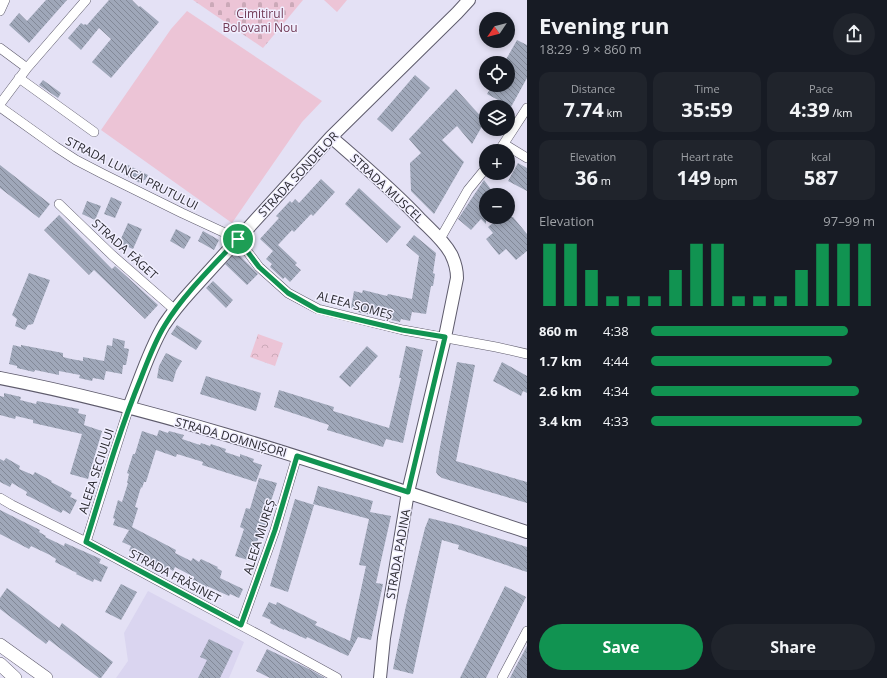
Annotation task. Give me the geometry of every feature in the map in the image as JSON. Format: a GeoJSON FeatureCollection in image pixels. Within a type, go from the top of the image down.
{"type":"FeatureCollection","features":[{"type":"Feature","properties":{"kind":"main road"},"geometry":{"type":"LineString","coordinates":[[0,645],[46,678]]}},
{"type":"Feature","properties":{"kind":"main road"},"geometry":{"type":"LineString","coordinates":[[0,664],[15,678]]}},
{"type":"Feature","properties":{"kind":"street"},"geometry":{"type":"LineString","coordinates":[[0,11],[5,0]]}},
{"type":"Feature","properties":{"kind":"street"},"geometry":{"type":"LineString","coordinates":[[0,104],[27,68],[86,0]]}},
{"type":"Feature","properties":{"kind":"street","name":"STRADA SONDELOR"},"geometry":{"type":"LineString","coordinates":[[129,407],[157,339],[175,310],[190,291],[332,137],[469,0]]}},
{"type":"Feature","properties":{"kind":"street"},"geometry":{"type":"LineString","coordinates":[[0,48],[27,68]]}},
{"type":"Feature","properties":{"kind":"street"},"geometry":{"type":"LineString","coordinates":[[19,78],[94,132]]}},
{"type":"Feature","properties":{"kind":"street","name":"STRADA LUNCA PRUTULUI"},"geometry":{"type":"LineString","coordinates":[[0,107],[76,160],[175,210],[238,239]]}},
{"type":"Feature","properties":{"kind":"street"},"geometry":{"type":"LineString","coordinates":[[504,144],[527,108]]}},
{"type":"Feature","properties":{"kind":"street","name":"STRADA MUSCEL"},"geometry":{"type":"LineString","coordinates":[[332,137],[413,211],[451,253],[455,261],[457,278],[445,337]]}},
{"type":"Feature","properties":{"kind":"street"},"geometry":{"type":"LineString","coordinates":[[515,153],[527,158]]}},
{"type":"Feature","properties":{"kind":"street"},"geometry":{"type":"LineString","coordinates":[[440,240],[468,190],[479,177]]}},
{"type":"Feature","properties":{"kind":"street","name":"STRADA FĂGET"},"geometry":{"type":"LineString","coordinates":[[59,204],[112,255],[175,310]]}},
{"type":"Feature","properties":{"kind":"street","name":"ALEEA SOMEȘ"},"geometry":{"type":"LineString","coordinates":[[238,239],[259,267],[288,293],[318,310],[402,330],[445,337],[527,354]]}},
{"type":"Feature","properties":{"kind":"street","name":"STRADA PADINA"},"geometry":{"type":"LineString","coordinates":[[380,678],[384,638],[408,492],[445,337]]}},
{"type":"Feature","properties":{"kind":"street","name":"STRADA DOMNIȘORI"},"geometry":{"type":"LineString","coordinates":[[0,378],[50,388],[129,407],[297,456],[527,532]]}},
{"type":"Feature","properties":{"kind":"street","name":"ALEEA SECIULUI"},"geometry":{"type":"LineString","coordinates":[[86,542],[129,407]]}},
{"type":"Feature","properties":{"kind":"street","name":"ALEEA MUREȘ"},"geometry":{"type":"LineString","coordinates":[[241,625],[275,530],[297,456]]}},
{"type":"Feature","properties":{"kind":"street","name":"STRADA FRĂSINET"},"geometry":{"type":"LineString","coordinates":[[0,498],[86,542],[337,678]]}},
{"type":"Feature","properties":{"kind":"street"},"geometry":{"type":"LineString","coordinates":[[502,678],[527,631]]}},
{"type":"Feature","properties":{"kind":"shaded area"},"geometry":{"type":"Polygon","coordinates":[[[148,591],[244,642],[229,678],[116,678],[128,661],[124,633],[148,591]]]}},
{"type":"Feature","properties":{"kind":"green space","name":"Cimitirul Bolovani Nou"},"geometry":{"type":"Polygon","coordinates":[[[193,0],[303,0],[263,48],[193,0]]]}},
{"type":"Feature","properties":{"kind":"green space"},"geometry":{"type":"Polygon","coordinates":[[[324,0],[347,0],[337,12],[324,0]]]}},
{"type":"Feature","properties":{"kind":"green space"},"geometry":{"type":"Polygon","coordinates":[[[187,11],[322,101],[302,122],[232,223],[101,130],[171,29],[187,11]]]}},
{"type":"Feature","properties":{"kind":"green space"},"geometry":{"type":"Polygon","coordinates":[[[258,334],[283,343],[275,366],[250,357],[258,334]]]}},
{"type":"Feature","properties":{"kind":"building"},"geometry":{"type":"Polygon","coordinates":[[[46,0],[67,0],[29,43],[9,25],[19,13],[27,21],[46,0]]]}},
{"type":"Feature","properties":{"kind":"building"},"geometry":{"type":"Polygon","coordinates":[[[109,0],[132,0],[159,22],[111,78],[92,62],[111,39],[99,28],[81,50],[68,38],[81,23],[87,25],[109,0]]]}},
{"type":"Feature","properties":{"kind":"building"},"geometry":{"type":"Polygon","coordinates":[[[517,40],[527,45],[527,78],[515,100],[498,100],[487,94],[488,92],[515,92],[515,56],[508,56],[512,48],[515,48],[517,40]]]}},
{"type":"Feature","properties":{"kind":"building"},"geometry":{"type":"Polygon","coordinates":[[[415,75],[430,88],[392,132],[377,119],[415,75]]]}},
{"type":"Feature","properties":{"kind":"building"},"geometry":{"type":"Polygon","coordinates":[[[43,80],[61,93],[58,98],[39,85],[43,80]]]}},
{"type":"Feature","properties":{"kind":"building"},"geometry":{"type":"Polygon","coordinates":[[[456,89],[479,114],[479,132],[472,144],[457,126],[442,140],[464,162],[434,214],[411,191],[410,163],[421,153],[409,139],[456,89]]]}},
{"type":"Feature","properties":{"kind":"building"},"geometry":{"type":"Polygon","coordinates":[[[518,163],[527,168],[527,191],[508,181],[515,180],[515,168],[518,163]]]}},
{"type":"Feature","properties":{"kind":"building"},"geometry":{"type":"Polygon","coordinates":[[[126,164],[148,175],[142,184],[124,175],[126,172],[123,170],[126,164]]]}},
{"type":"Feature","properties":{"kind":"building"},"geometry":{"type":"Polygon","coordinates":[[[0,165],[50,204],[39,218],[0,188],[0,165]]]}},
{"type":"Feature","properties":{"kind":"building"},"geometry":{"type":"Polygon","coordinates":[[[321,179],[335,192],[313,216],[311,214],[294,232],[292,230],[278,245],[297,263],[295,265],[301,270],[290,282],[285,277],[283,279],[270,267],[272,264],[266,259],[273,251],[260,239],[279,218],[276,216],[290,201],[292,203],[295,199],[299,203],[321,179]]]}},
{"type":"Feature","properties":{"kind":"building"},"geometry":{"type":"Polygon","coordinates":[[[484,180],[490,188],[479,188],[479,221],[471,230],[458,219],[484,180]]]}},
{"type":"Feature","properties":{"kind":"building"},"geometry":{"type":"Polygon","coordinates":[[[359,188],[401,227],[387,243],[345,204],[359,188]]]}},
{"type":"Feature","properties":{"kind":"building"},"geometry":{"type":"Polygon","coordinates":[[[111,197],[122,202],[115,218],[104,214],[111,197]]]}},
{"type":"Feature","properties":{"kind":"building"},"geometry":{"type":"Polygon","coordinates":[[[87,201],[101,206],[95,220],[82,214],[87,201]]]}},
{"type":"Feature","properties":{"kind":"building"},"geometry":{"type":"Polygon","coordinates":[[[59,215],[112,269],[115,266],[158,305],[145,319],[94,270],[89,275],[44,230],[59,215]]]}},
{"type":"Feature","properties":{"kind":"building"},"geometry":{"type":"Polygon","coordinates":[[[515,219],[527,234],[527,251],[516,260],[506,249],[499,255],[486,239],[493,233],[488,227],[492,224],[515,224],[515,219]]]}},
{"type":"Feature","properties":{"kind":"building"},"geometry":{"type":"Polygon","coordinates":[[[128,223],[142,229],[133,249],[119,243],[128,223]]]}},
{"type":"Feature","properties":{"kind":"building"},"geometry":{"type":"Polygon","coordinates":[[[176,229],[191,237],[184,249],[170,241],[176,229]]]}},
{"type":"Feature","properties":{"kind":"building"},"geometry":{"type":"Polygon","coordinates":[[[203,231],[219,240],[214,250],[198,241],[203,231]]]}},
{"type":"Feature","properties":{"kind":"building"},"geometry":{"type":"Polygon","coordinates":[[[414,235],[436,253],[433,273],[435,274],[433,286],[431,286],[426,314],[412,312],[410,321],[401,319],[400,322],[358,312],[359,309],[351,308],[354,291],[362,293],[363,290],[387,296],[388,294],[412,299],[419,256],[406,245],[414,235]]]}},
{"type":"Feature","properties":{"kind":"building"},"geometry":{"type":"Polygon","coordinates":[[[236,252],[258,274],[247,285],[225,264],[236,252]]]}},
{"type":"Feature","properties":{"kind":"building"},"geometry":{"type":"Polygon","coordinates":[[[29,273],[50,280],[33,324],[28,325],[25,330],[15,326],[17,319],[12,315],[29,273]]]}},
{"type":"Feature","properties":{"kind":"building"},"geometry":{"type":"Polygon","coordinates":[[[213,281],[233,300],[226,308],[206,288],[213,281]]]}},
{"type":"Feature","properties":{"kind":"building"},"geometry":{"type":"Polygon","coordinates":[[[177,325],[202,341],[196,350],[171,334],[177,325]]]}},
{"type":"Feature","properties":{"kind":"building"},"geometry":{"type":"Polygon","coordinates":[[[113,338],[125,341],[124,348],[129,349],[126,365],[123,365],[122,374],[106,371],[104,380],[93,378],[92,381],[79,378],[80,375],[59,371],[59,375],[35,370],[34,372],[17,368],[17,366],[9,364],[13,345],[21,347],[21,345],[63,353],[63,357],[71,359],[83,361],[83,357],[104,361],[107,345],[112,346],[113,338]]]}},
{"type":"Feature","properties":{"kind":"building"},"geometry":{"type":"Polygon","coordinates":[[[367,346],[378,356],[350,387],[339,377],[367,346]]]}},
{"type":"Feature","properties":{"kind":"building"},"geometry":{"type":"Polygon","coordinates":[[[406,346],[423,350],[403,443],[386,439],[383,447],[327,430],[329,425],[274,407],[279,390],[334,407],[333,411],[389,428],[401,378],[399,378],[406,346]]]}},
{"type":"Feature","properties":{"kind":"building"},"geometry":{"type":"Polygon","coordinates":[[[166,353],[182,361],[176,371],[173,382],[157,378],[159,366],[166,353]]]}},
{"type":"Feature","properties":{"kind":"building"},"geometry":{"type":"Polygon","coordinates":[[[457,362],[475,365],[456,461],[527,482],[527,503],[442,478],[436,472],[457,362]]]}},
{"type":"Feature","properties":{"kind":"building"},"geometry":{"type":"Polygon","coordinates":[[[502,362],[527,376],[527,393],[523,391],[521,396],[493,381],[502,362]]]}},
{"type":"Feature","properties":{"kind":"building"},"geometry":{"type":"Polygon","coordinates":[[[206,376],[261,393],[256,411],[200,394],[206,376]]]}},
{"type":"Feature","properties":{"kind":"building"},"geometry":{"type":"Polygon","coordinates":[[[4,393],[21,397],[20,400],[36,404],[37,401],[79,409],[78,413],[86,415],[84,425],[102,431],[88,479],[70,474],[82,434],[33,423],[33,420],[16,416],[15,419],[0,415],[0,396],[4,397],[4,393]]]}},
{"type":"Feature","properties":{"kind":"building"},"geometry":{"type":"Polygon","coordinates":[[[159,430],[184,435],[182,439],[200,445],[201,443],[210,446],[211,444],[226,449],[225,452],[240,457],[240,454],[254,459],[253,462],[262,465],[256,482],[202,465],[203,462],[177,454],[176,457],[156,450],[146,482],[144,482],[142,488],[141,487],[135,507],[138,508],[132,527],[176,550],[175,553],[191,561],[193,558],[199,562],[201,559],[218,567],[217,568],[222,571],[220,578],[243,589],[239,598],[230,594],[229,596],[207,587],[193,580],[194,577],[175,567],[173,571],[167,567],[165,570],[129,551],[131,546],[122,542],[129,530],[113,525],[115,519],[113,518],[118,500],[122,502],[128,483],[129,474],[127,473],[142,431],[157,436],[159,430]]]}},
{"type":"Feature","properties":{"kind":"building"},"geometry":{"type":"Polygon","coordinates":[[[6,458],[20,466],[19,469],[33,475],[35,472],[72,493],[70,497],[77,500],[70,514],[63,510],[61,513],[26,495],[27,492],[12,483],[10,487],[0,482],[0,459],[4,461],[6,458]]]}},
{"type":"Feature","properties":{"kind":"building"},"geometry":{"type":"Polygon","coordinates":[[[259,478],[277,483],[267,513],[270,515],[264,534],[260,533],[251,561],[235,556],[244,529],[240,527],[246,508],[250,509],[259,478]]]}},
{"type":"Feature","properties":{"kind":"building"},"geometry":{"type":"Polygon","coordinates":[[[318,486],[373,501],[370,512],[391,516],[376,583],[383,584],[371,640],[358,637],[348,656],[307,637],[306,639],[284,630],[270,623],[271,620],[262,616],[269,602],[276,605],[277,602],[317,622],[315,625],[350,641],[366,566],[359,565],[369,519],[313,504],[318,486]]]}},
{"type":"Feature","properties":{"kind":"building"},"geometry":{"type":"Polygon","coordinates":[[[295,499],[314,505],[288,592],[270,586],[295,499]]]}},
{"type":"Feature","properties":{"kind":"building"},"geometry":{"type":"Polygon","coordinates":[[[0,510],[40,530],[39,532],[46,536],[45,537],[64,546],[65,543],[101,559],[99,563],[108,567],[101,582],[94,579],[93,582],[76,574],[77,573],[55,562],[56,559],[50,555],[31,546],[29,549],[0,534],[0,510]]]}},
{"type":"Feature","properties":{"kind":"building"},"geometry":{"type":"Polygon","coordinates":[[[429,518],[457,525],[527,547],[527,572],[458,549],[459,545],[442,540],[413,674],[393,669],[406,606],[425,528],[429,518]]]}},
{"type":"Feature","properties":{"kind":"building"},"geometry":{"type":"Polygon","coordinates":[[[121,584],[137,592],[121,620],[105,612],[121,584]]]}},
{"type":"Feature","properties":{"kind":"building"},"geometry":{"type":"Polygon","coordinates":[[[505,586],[526,597],[486,678],[460,678],[505,586]]]}},
{"type":"Feature","properties":{"kind":"building"},"geometry":{"type":"Polygon","coordinates":[[[7,588],[59,628],[62,623],[113,662],[101,678],[49,640],[46,644],[0,609],[0,598],[7,588]]]}},
{"type":"Feature","properties":{"kind":"building"},"geometry":{"type":"Polygon","coordinates":[[[209,639],[233,651],[220,678],[198,678],[207,660],[200,657],[209,639]]]}},
{"type":"Feature","properties":{"kind":"building"},"geometry":{"type":"Polygon","coordinates":[[[527,646],[527,678],[510,678],[514,670],[527,646]]]}},
{"type":"Feature","properties":{"kind":"building"},"geometry":{"type":"Polygon","coordinates":[[[267,649],[325,678],[270,678],[256,671],[267,649]]]}},
{"type":"Feature","properties":{"kind":"route"},"geometry":{"type":"LineString","coordinates":[[238,239],[259,267],[288,293],[318,310],[402,330],[445,337],[408,492],[297,456],[275,530],[241,625],[86,542],[129,407],[157,339],[175,310],[190,291],[238,239]]}}]}
